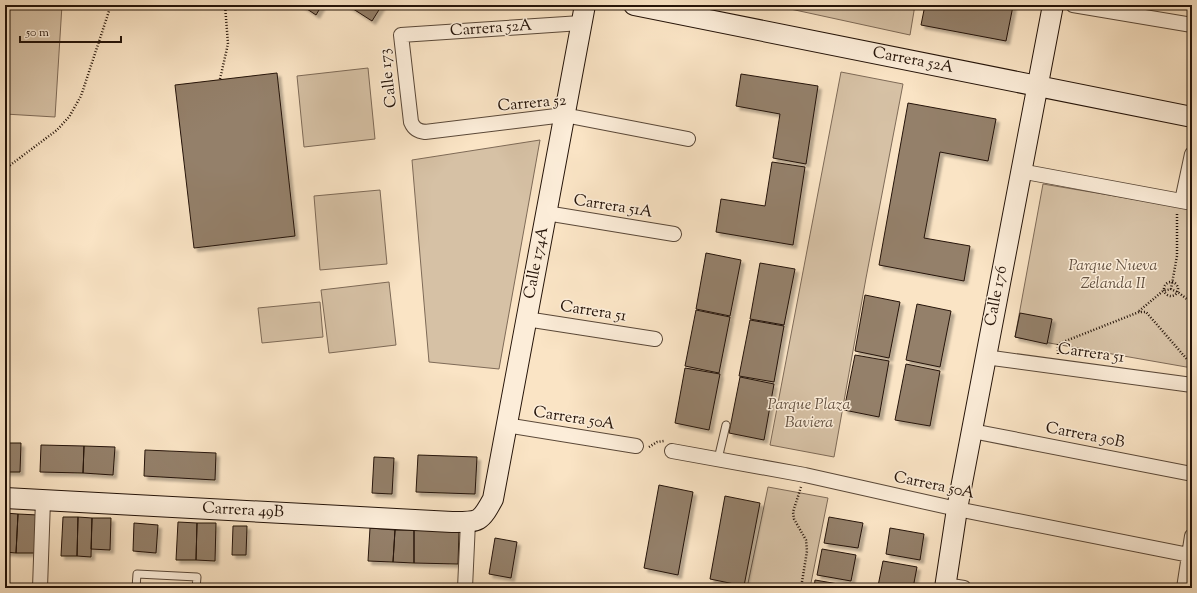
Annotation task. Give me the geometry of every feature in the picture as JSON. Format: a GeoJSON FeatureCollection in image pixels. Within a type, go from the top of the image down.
{"type":"FeatureCollection","features":[{"type":"Feature","properties":{"kind":"street","name":"Carrera 52A"},"geometry":{"type":"LineString","coordinates":[[634,5],[1192,117]]}},
{"type":"Feature","properties":{"kind":"street","name":"Calle 176"},"geometry":{"type":"LineString","coordinates":[[952,587],[957,509],[1020,171],[1053,5]]}},
{"type":"Feature","properties":{"kind":"street"},"geometry":{"type":"LineString","coordinates":[[1073,5],[1192,25]]}},
{"type":"Feature","properties":{"kind":"street","name":"Carrera 52A"},"geometry":{"type":"LineString","coordinates":[[401,36],[583,14]]}},
{"type":"Feature","properties":{"kind":"street","name":"Calle 174A"},"geometry":{"type":"LineString","coordinates":[[474,520],[484,515],[493,499],[583,14]]}},
{"type":"Feature","properties":{"kind":"street","name":"Calle 173"},"geometry":{"type":"LineString","coordinates":[[401,36],[410,116]]}},
{"type":"Feature","properties":{"kind":"street","name":"Carrera 52"},"geometry":{"type":"LineString","coordinates":[[410,116],[414,127],[418,131],[425,132],[564,115],[688,138]]}},
{"type":"Feature","properties":{"kind":"street"},"geometry":{"type":"LineString","coordinates":[[1020,171],[1184,201],[1192,154]]}},
{"type":"Feature","properties":{"kind":"street","name":"Carrera 51A"},"geometry":{"type":"LineString","coordinates":[[546,213],[674,234]]}},
{"type":"Feature","properties":{"kind":"street","name":"Carrera 51"},"geometry":{"type":"LineString","coordinates":[[526,319],[655,339]]}},
{"type":"Feature","properties":{"kind":"street","name":"Carrera 51"},"geometry":{"type":"LineString","coordinates":[[985,357],[1192,385]]}},
{"type":"Feature","properties":{"kind":"street","name":"Carrera 50A"},"geometry":{"type":"LineString","coordinates":[[506,425],[636,446]]}},
{"type":"Feature","properties":{"kind":"street","name":"Carrera 50B"},"geometry":{"type":"LineString","coordinates":[[972,431],[1192,474]]}},
{"type":"Feature","properties":{"kind":"street","name":"Carrera 50A"},"geometry":{"type":"LineString","coordinates":[[672,451],[805,475],[957,509],[1189,555]]}},
{"type":"Feature","properties":{"kind":"street","name":"Carrera 49B"},"geometry":{"type":"LineString","coordinates":[[5,498],[117,501],[165,510],[317,512],[474,520]]}},
{"type":"Feature","properties":{"kind":"street"},"geometry":{"type":"LineString","coordinates":[[40,588],[43,500]]}},
{"type":"Feature","properties":{"kind":"street"},"geometry":{"type":"LineString","coordinates":[[465,588],[474,520]]}},
{"type":"Feature","properties":{"kind":"street"},"geometry":{"type":"LineString","coordinates":[[1184,588],[1192,536]]}},
{"type":"Feature","properties":{"kind":"lane"},"geometry":{"type":"LineString","coordinates":[[718,459],[726,425]]}},
{"type":"Feature","properties":{"kind":"lane"},"geometry":{"type":"LineString","coordinates":[[136,588],[137,574],[197,577],[196,588]]}},
{"type":"Feature","properties":{"kind":"path"},"geometry":{"type":"LineString","coordinates":[[5,169],[57,130],[69,117],[81,96],[110,5]]}},
{"type":"Feature","properties":{"kind":"path"},"geometry":{"type":"LineString","coordinates":[[220,79],[228,44],[225,5]]}},
{"type":"Feature","properties":{"kind":"path"},"geometry":{"type":"LineString","coordinates":[[1171,289],[1184,201]]}},
{"type":"Feature","properties":{"kind":"path"},"geometry":{"type":"LineString","coordinates":[[1164,291],[1163,288],[1166,284],[1172,282]]}},
{"type":"Feature","properties":{"kind":"path"},"geometry":{"type":"LineString","coordinates":[[1172,282],[1176,284],[1178,292]]}},
{"type":"Feature","properties":{"kind":"path"},"geometry":{"type":"LineString","coordinates":[[1058,344],[1139,312],[1164,291],[1171,289],[1178,292],[1192,303]]}},
{"type":"Feature","properties":{"kind":"path"},"geometry":{"type":"LineString","coordinates":[[1164,291],[1170,296],[1174,296],[1178,292]]}},
{"type":"Feature","properties":{"kind":"path"},"geometry":{"type":"LineString","coordinates":[[1139,312],[1146,312],[1192,365]]}},
{"type":"Feature","properties":{"kind":"path"},"geometry":{"type":"LineString","coordinates":[[636,446],[651,447],[657,442],[662,441],[668,444],[672,451]]}},
{"type":"Feature","properties":{"kind":"path"},"geometry":{"type":"LineString","coordinates":[[802,588],[807,551],[806,540],[794,519],[793,512],[805,475]]}},
{"type":"Feature","properties":{"kind":"green space"},"geometry":{"type":"Polygon","coordinates":[[[5,5],[62,5],[55,117],[5,114],[5,5]]]}},
{"type":"Feature","properties":{"kind":"green space"},"geometry":{"type":"Polygon","coordinates":[[[772,5],[915,5],[910,35],[772,5]]]}},
{"type":"Feature","properties":{"kind":"green space"},"geometry":{"type":"Polygon","coordinates":[[[368,68],[375,139],[304,147],[297,76],[368,68]]]}},
{"type":"Feature","properties":{"kind":"green space","name":"Parque Plaza Baviera"},"geometry":{"type":"Polygon","coordinates":[[[841,72],[903,84],[834,457],[770,445],[841,72]]]}},
{"type":"Feature","properties":{"kind":"green space"},"geometry":{"type":"Polygon","coordinates":[[[540,140],[499,369],[429,362],[412,160],[540,140]]]}},
{"type":"Feature","properties":{"kind":"green space","name":"Parque Nueva Zelanda II"},"geometry":{"type":"Polygon","coordinates":[[[1043,184],[1192,209],[1192,368],[1015,337],[1043,184]]]}},
{"type":"Feature","properties":{"kind":"green space"},"geometry":{"type":"Polygon","coordinates":[[[380,190],[387,264],[320,270],[314,196],[380,190]]]}},
{"type":"Feature","properties":{"kind":"green space"},"geometry":{"type":"Polygon","coordinates":[[[389,282],[396,345],[329,353],[321,290],[389,282]]]}},
{"type":"Feature","properties":{"kind":"green space"},"geometry":{"type":"Polygon","coordinates":[[[320,302],[323,337],[262,343],[258,308],[320,302]]]}},
{"type":"Feature","properties":{"kind":"green space"},"geometry":{"type":"Polygon","coordinates":[[[768,487],[828,498],[810,588],[747,588],[768,487]]]}},
{"type":"Feature","properties":{"kind":"building"},"geometry":{"type":"Polygon","coordinates":[[[301,5],[322,5],[316,15],[301,5]]]}},
{"type":"Feature","properties":{"kind":"building"},"geometry":{"type":"Polygon","coordinates":[[[347,5],[382,5],[372,21],[347,5]]]}},
{"type":"Feature","properties":{"kind":"building"},"geometry":{"type":"Polygon","coordinates":[[[925,5],[1013,6],[1006,41],[921,25],[925,5]]]}},
{"type":"Feature","properties":{"kind":"building"},"geometry":{"type":"Polygon","coordinates":[[[277,73],[295,236],[194,248],[175,85],[277,73]]]}},
{"type":"Feature","properties":{"kind":"building"},"geometry":{"type":"Polygon","coordinates":[[[741,74],[818,86],[806,164],[773,158],[780,114],[736,106],[741,74]]]}},
{"type":"Feature","properties":{"kind":"building"},"geometry":{"type":"Polygon","coordinates":[[[908,103],[996,119],[988,161],[940,152],[924,238],[970,246],[964,281],[879,265],[908,103]]]}},
{"type":"Feature","properties":{"kind":"building"},"geometry":{"type":"Polygon","coordinates":[[[772,162],[805,167],[793,245],[716,232],[721,199],[765,206],[772,162]]]}},
{"type":"Feature","properties":{"kind":"building"},"geometry":{"type":"Polygon","coordinates":[[[706,253],[741,260],[730,316],[696,309],[706,253]]]}},
{"type":"Feature","properties":{"kind":"building"},"geometry":{"type":"Polygon","coordinates":[[[760,263],[795,269],[784,325],[750,319],[760,263]]]}},
{"type":"Feature","properties":{"kind":"building"},"geometry":{"type":"Polygon","coordinates":[[[865,295],[900,302],[889,358],[855,351],[865,295]]]}},
{"type":"Feature","properties":{"kind":"building"},"geometry":{"type":"Polygon","coordinates":[[[917,304],[951,311],[940,367],[906,360],[917,304]]]}},
{"type":"Feature","properties":{"kind":"building"},"geometry":{"type":"Polygon","coordinates":[[[696,310],[730,317],[719,373],[685,366],[696,310]]]}},
{"type":"Feature","properties":{"kind":"building"},"geometry":{"type":"Polygon","coordinates":[[[1020,313],[1052,319],[1047,344],[1015,337],[1020,313]]]}},
{"type":"Feature","properties":{"kind":"building"},"geometry":{"type":"Polygon","coordinates":[[[750,320],[784,326],[774,382],[739,376],[750,320]]]}},
{"type":"Feature","properties":{"kind":"building"},"geometry":{"type":"Polygon","coordinates":[[[855,355],[889,361],[879,417],[844,410],[855,355]]]}},
{"type":"Feature","properties":{"kind":"building"},"geometry":{"type":"Polygon","coordinates":[[[906,364],[940,371],[930,426],[895,420],[906,364]]]}},
{"type":"Feature","properties":{"kind":"building"},"geometry":{"type":"Polygon","coordinates":[[[685,368],[720,374],[709,430],[675,423],[685,368]]]}},
{"type":"Feature","properties":{"kind":"building"},"geometry":{"type":"Polygon","coordinates":[[[740,377],[774,384],[764,440],[729,433],[740,377]]]}},
{"type":"Feature","properties":{"kind":"building"},"geometry":{"type":"Polygon","coordinates":[[[5,443],[21,443],[20,472],[5,472],[5,443]]]}},
{"type":"Feature","properties":{"kind":"building"},"geometry":{"type":"Polygon","coordinates":[[[41,445],[84,446],[83,473],[40,472],[41,445]]]}},
{"type":"Feature","properties":{"kind":"building"},"geometry":{"type":"Polygon","coordinates":[[[84,446],[115,447],[113,475],[83,473],[84,446]]]}},
{"type":"Feature","properties":{"kind":"building"},"geometry":{"type":"Polygon","coordinates":[[[145,450],[216,453],[215,480],[144,476],[145,450]]]}},
{"type":"Feature","properties":{"kind":"building"},"geometry":{"type":"Polygon","coordinates":[[[418,455],[477,457],[475,494],[416,492],[418,455]]]}},
{"type":"Feature","properties":{"kind":"building"},"geometry":{"type":"Polygon","coordinates":[[[374,457],[394,458],[392,494],[372,493],[374,457]]]}},
{"type":"Feature","properties":{"kind":"building"},"geometry":{"type":"Polygon","coordinates":[[[659,485],[693,492],[678,575],[644,568],[659,485]]]}},
{"type":"Feature","properties":{"kind":"building"},"geometry":{"type":"Polygon","coordinates":[[[725,496],[760,503],[744,586],[710,579],[725,496]]]}},
{"type":"Feature","properties":{"kind":"building"},"geometry":{"type":"Polygon","coordinates":[[[5,513],[18,514],[16,553],[5,552],[5,513]]]}},
{"type":"Feature","properties":{"kind":"building"},"geometry":{"type":"Polygon","coordinates":[[[18,514],[38,515],[36,553],[16,553],[18,514]]]}},
{"type":"Feature","properties":{"kind":"building"},"geometry":{"type":"Polygon","coordinates":[[[63,517],[78,517],[77,556],[61,556],[63,517]]]}},
{"type":"Feature","properties":{"kind":"building"},"geometry":{"type":"Polygon","coordinates":[[[78,517],[92,518],[91,557],[77,556],[78,517]]]}},
{"type":"Feature","properties":{"kind":"building"},"geometry":{"type":"Polygon","coordinates":[[[829,517],[863,523],[858,548],[824,543],[829,517]]]}},
{"type":"Feature","properties":{"kind":"building"},"geometry":{"type":"Polygon","coordinates":[[[92,518],[111,518],[110,550],[91,549],[92,518]]]}},
{"type":"Feature","properties":{"kind":"building"},"geometry":{"type":"Polygon","coordinates":[[[178,522],[197,523],[196,560],[176,560],[178,522]]]}},
{"type":"Feature","properties":{"kind":"building"},"geometry":{"type":"Polygon","coordinates":[[[134,523],[158,525],[156,553],[133,551],[134,523]]]}},
{"type":"Feature","properties":{"kind":"building"},"geometry":{"type":"Polygon","coordinates":[[[197,523],[216,523],[215,561],[196,560],[197,523]]]}},
{"type":"Feature","properties":{"kind":"building"},"geometry":{"type":"Polygon","coordinates":[[[233,526],[247,526],[246,555],[232,555],[233,526]]]}},
{"type":"Feature","properties":{"kind":"building"},"geometry":{"type":"Polygon","coordinates":[[[370,528],[395,530],[393,562],[368,561],[370,528]]]}},
{"type":"Feature","properties":{"kind":"building"},"geometry":{"type":"Polygon","coordinates":[[[890,528],[924,534],[920,560],[886,554],[890,528]]]}},
{"type":"Feature","properties":{"kind":"building"},"geometry":{"type":"Polygon","coordinates":[[[395,530],[414,530],[414,563],[393,562],[395,530]]]}},
{"type":"Feature","properties":{"kind":"building"},"geometry":{"type":"Polygon","coordinates":[[[414,530],[459,532],[458,564],[414,563],[414,530]]]}},
{"type":"Feature","properties":{"kind":"building"},"geometry":{"type":"Polygon","coordinates":[[[495,538],[517,542],[511,578],[489,574],[495,538]]]}},
{"type":"Feature","properties":{"kind":"building"},"geometry":{"type":"Polygon","coordinates":[[[822,549],[856,555],[851,581],[817,575],[822,549]]]}},
{"type":"Feature","properties":{"kind":"building"},"geometry":{"type":"Polygon","coordinates":[[[883,561],[917,567],[913,588],[888,588],[878,586],[883,561]]]}},
{"type":"Feature","properties":{"kind":"building"},"geometry":{"type":"Polygon","coordinates":[[[815,580],[850,586],[849,588],[814,588],[815,580]]]}}]}
